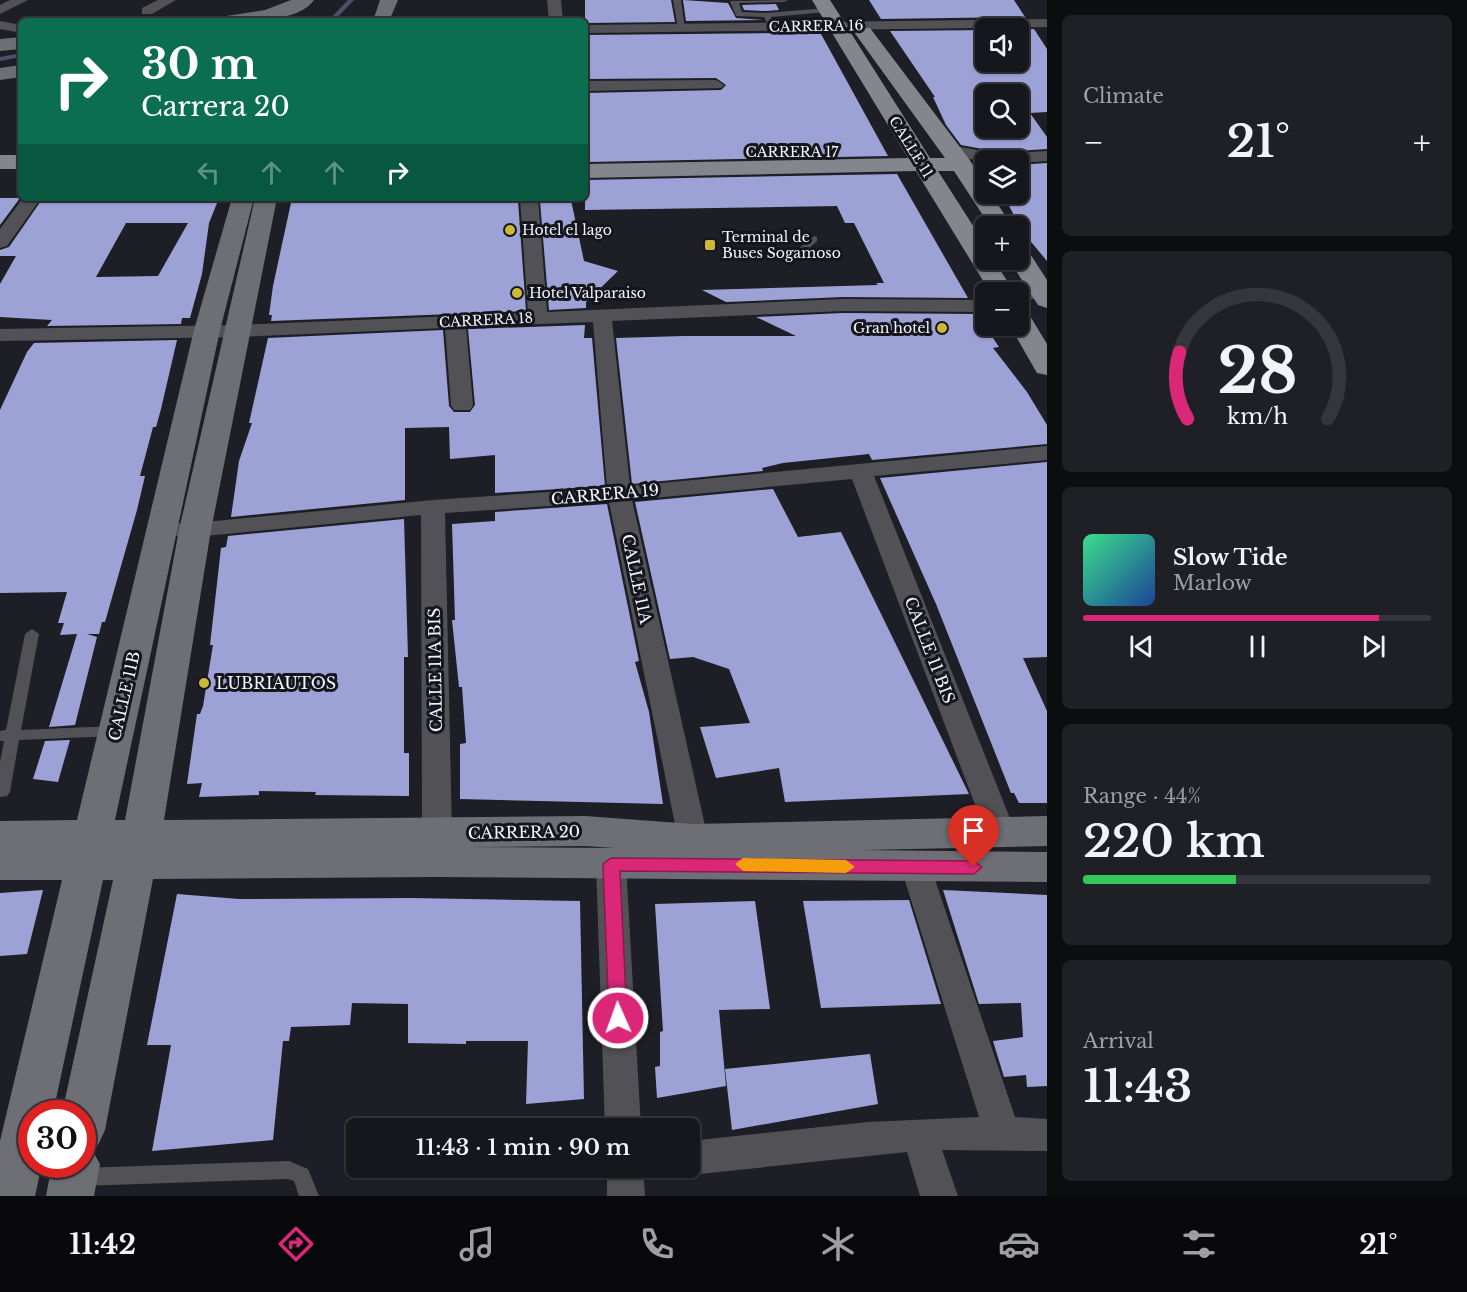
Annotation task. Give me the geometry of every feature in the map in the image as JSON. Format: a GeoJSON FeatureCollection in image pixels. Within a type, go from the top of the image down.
{"type":"FeatureCollection","features":[{"type":"Feature","properties":{"kind":"main road","name":"CALLE 11"},"geometry":{"type":"LineString","coordinates":[[832,9],[859,26],[955,157],[994,216]]}},
{"type":"Feature","properties":{"kind":"main road","name":"CALLE 11"},"geometry":{"type":"LineString","coordinates":[[832,9],[918,159],[996,282]]}},
{"type":"Feature","properties":{"kind":"main road","name":"CARRERA 17"},"geometry":{"type":"LineString","coordinates":[[588,153],[918,159]]}},
{"type":"Feature","properties":{"kind":"main road","name":"CARRERA 17"},"geometry":{"type":"LineString","coordinates":[[588,171],[955,157]]}},
{"type":"Feature","properties":{"kind":"main road"},"geometry":{"type":"LineString","coordinates":[[0,162],[18,162]]}},
{"type":"Feature","properties":{"kind":"main road"},"geometry":{"type":"LineString","coordinates":[[0,183],[18,182]]}},
{"type":"Feature","properties":{"kind":"main road"},"geometry":{"type":"LineString","coordinates":[[1028,270],[1046,298]]}},
{"type":"Feature","properties":{"kind":"main road"},"geometry":{"type":"LineString","coordinates":[[1029,335],[1047,367]]}},
{"type":"Feature","properties":{"kind":"street"},"geometry":{"type":"LineString","coordinates":[[0,10],[21,0]]}},
{"type":"Feature","properties":{"kind":"street"},"geometry":{"type":"LineString","coordinates":[[147,11],[169,0]]}},
{"type":"Feature","properties":{"kind":"street"},"geometry":{"type":"LineString","coordinates":[[252,18],[292,7],[304,0]]}},
{"type":"Feature","properties":{"kind":"street"},"geometry":{"type":"LineString","coordinates":[[382,18],[389,0]]}},
{"type":"Feature","properties":{"kind":"street"},"geometry":{"type":"LineString","coordinates":[[554,0],[556,18]]}},
{"type":"Feature","properties":{"kind":"street","name":"CARRERA 16"},"geometry":{"type":"LineString","coordinates":[[588,29],[682,28],[769,21],[832,9],[859,26],[1047,23]]}},
{"type":"Feature","properties":{"kind":"street"},"geometry":{"type":"LineString","coordinates":[[0,25],[18,28]]}},
{"type":"Feature","properties":{"kind":"street"},"geometry":{"type":"LineString","coordinates":[[0,45],[18,42]]}},
{"type":"Feature","properties":{"kind":"street"},"geometry":{"type":"LineString","coordinates":[[0,74],[18,71]]}},
{"type":"Feature","properties":{"kind":"street"},"geometry":{"type":"LineString","coordinates":[[588,86],[716,85]]}},
{"type":"Feature","properties":{"kind":"street","name":"CARRERA 17"},"geometry":{"type":"LineString","coordinates":[[1029,157],[1047,156]]}},
{"type":"Feature","properties":{"kind":"street","name":"CARRERA 17"},"geometry":{"type":"LineString","coordinates":[[955,157],[975,159]]}},
{"type":"Feature","properties":{"kind":"street"},"geometry":{"type":"LineString","coordinates":[[0,242],[30,201]]}},
{"type":"Feature","properties":{"kind":"street","name":"CALLE 11B"},"geometry":{"type":"LineString","coordinates":[[88,1100],[139,849],[179,530],[221,330],[242,201]]}},
{"type":"Feature","properties":{"kind":"street","name":"CALLE 11B"},"geometry":{"type":"LineString","coordinates":[[221,330],[265,201]]}},
{"type":"Feature","properties":{"kind":"street"},"geometry":{"type":"LineString","coordinates":[[529,201],[538,318]]}},
{"type":"Feature","properties":{"kind":"street"},"geometry":{"type":"LineString","coordinates":[[1029,296],[1046,298]]}},
{"type":"Feature","properties":{"kind":"street"},"geometry":{"type":"LineString","coordinates":[[1029,304],[1046,298]]}},
{"type":"Feature","properties":{"kind":"street","name":"CARRERA 18"},"geometry":{"type":"LineString","coordinates":[[0,335],[455,322],[843,305],[975,304]]}},
{"type":"Feature","properties":{"kind":"street","name":"CALLE 11A"},"geometry":{"type":"LineString","coordinates":[[602,316],[619,494],[693,839]]}},
{"type":"Feature","properties":{"kind":"street"},"geometry":{"type":"LineString","coordinates":[[455,322],[462,405]]}},
{"type":"Feature","properties":{"kind":"street","name":"CARRERA 19"},"geometry":{"type":"LineString","coordinates":[[179,530],[433,507],[619,494],[1047,453]]}},
{"type":"Feature","properties":{"kind":"street","name":"CALLE 11 BIS"},"geometry":{"type":"LineString","coordinates":[[860,470],[1000,831]]}},
{"type":"Feature","properties":{"kind":"street","name":"CALLE 11A BIS"},"geometry":{"type":"LineString","coordinates":[[433,507],[437,834]]}},
{"type":"Feature","properties":{"kind":"street","name":"CALLE 11B"},"geometry":{"type":"LineString","coordinates":[[11,1196],[88,850],[117,731],[179,530]]}},
{"type":"Feature","properties":{"kind":"street","name":"CARRERA 20"},"geometry":{"type":"LineString","coordinates":[[0,865],[88,850],[437,834],[585,831],[693,839],[1047,831]]}},
{"type":"Feature","properties":{"kind":"street","name":"CARRERA 20"},"geometry":{"type":"LineString","coordinates":[[0,836],[88,850]]}},
{"type":"Feature","properties":{"kind":"street","name":"CARRERA 20"},"geometry":{"type":"LineString","coordinates":[[139,849],[611,864],[916,868],[1047,867]]}},
{"type":"Feature","properties":{"kind":"street"},"geometry":{"type":"LineString","coordinates":[[611,864],[623,1118]]}},
{"type":"Feature","properties":{"kind":"street"},"geometry":{"type":"LineString","coordinates":[[916,868],[1002,1132]]}},
{"type":"Feature","properties":{"kind":"street"},"geometry":{"type":"LineString","coordinates":[[700,1157],[920,1134],[1002,1132],[1047,1135]]}},
{"type":"Feature","properties":{"kind":"street"},"geometry":{"type":"LineString","coordinates":[[920,1134],[939,1196]]}},
{"type":"Feature","properties":{"kind":"street"},"geometry":{"type":"LineString","coordinates":[[625,1178],[626,1196]]}},
{"type":"Feature","properties":{"kind":"lane"},"geometry":{"type":"LineString","coordinates":[[677,0],[682,28]]}},
{"type":"Feature","properties":{"kind":"lane"},"geometry":{"type":"LineString","coordinates":[[784,0],[734,1],[739,14],[769,21],[799,9],[832,9]]}},
{"type":"Feature","properties":{"kind":"lane"},"geometry":{"type":"LineString","coordinates":[[800,252],[814,239]]}},
{"type":"Feature","properties":{"kind":"lane"},"geometry":{"type":"LineString","coordinates":[[2,792],[7,736],[32,634]]}},
{"type":"Feature","properties":{"kind":"lane"},"geometry":{"type":"LineString","coordinates":[[7,736],[117,731]]}},
{"type":"Feature","properties":{"kind":"lane"},"geometry":{"type":"LineString","coordinates":[[73,1179],[289,1170],[301,1175],[309,1196]]}},
{"type":"Feature","properties":{"kind":"building"},"geometry":{"type":"Polygon","coordinates":[[[585,0],[671,0],[675,22],[588,23],[588,18],[585,18],[585,0]]]}},
{"type":"Feature","properties":{"kind":"building"},"geometry":{"type":"Polygon","coordinates":[[[683,0],[728,3],[736,18],[763,20],[686,21],[683,0]]]}},
{"type":"Feature","properties":{"kind":"building"},"geometry":{"type":"Polygon","coordinates":[[[869,0],[1014,0],[1025,17],[881,19],[869,0]]]}},
{"type":"Feature","properties":{"kind":"building"},"geometry":{"type":"Polygon","coordinates":[[[776,4],[779,10],[744,10],[742,5],[776,4]]]}},
{"type":"Feature","properties":{"kind":"building"},"geometry":{"type":"Polygon","coordinates":[[[1029,29],[1034,29],[1047,49],[1047,112],[1030,113],[1047,137],[1047,149],[988,150],[961,145],[946,125],[933,97],[935,97],[890,31],[975,30],[975,72],[1029,72],[1029,29]]]}},
{"type":"Feature","properties":{"kind":"building"},"geometry":{"type":"Polygon","coordinates":[[[821,34],[888,156],[589,162],[588,93],[721,90],[726,85],[716,78],[588,79],[588,35],[821,34]]]}},
{"type":"Feature","properties":{"kind":"building"},"geometry":{"type":"Polygon","coordinates":[[[1047,163],[1047,261],[1029,239],[1029,216],[1014,216],[1008,204],[1029,204],[1029,164],[1047,163]]]}},
{"type":"Feature","properties":{"kind":"building"},"geometry":{"type":"Polygon","coordinates":[[[897,174],[968,298],[843,297],[726,302],[702,290],[884,283],[854,223],[845,223],[837,206],[585,210],[585,201],[588,201],[588,180],[897,174]]]}},
{"type":"Feature","properties":{"kind":"building"},"geometry":{"type":"Polygon","coordinates":[[[0,198],[18,198],[18,201],[0,225],[0,198]]]}},
{"type":"Feature","properties":{"kind":"building"},"geometry":{"type":"Polygon","coordinates":[[[41,201],[218,201],[209,223],[202,274],[190,318],[182,318],[181,324],[47,326],[52,320],[0,317],[0,284],[16,256],[0,256],[0,250],[9,247],[41,201]],[[126,223],[96,277],[158,276],[188,223],[126,223]]]}},
{"type":"Feature","properties":{"kind":"building"},"geometry":{"type":"Polygon","coordinates":[[[291,201],[475,201],[475,203],[518,201],[526,311],[271,321],[272,315],[269,315],[291,201]]]}},
{"type":"Feature","properties":{"kind":"building"},"geometry":{"type":"Polygon","coordinates":[[[540,201],[571,201],[584,261],[618,271],[586,302],[586,308],[549,310],[540,201]]]}},
{"type":"Feature","properties":{"kind":"building"},"geometry":{"type":"Polygon","coordinates":[[[843,313],[975,314],[975,336],[992,336],[999,347],[993,348],[1027,392],[1047,425],[1047,444],[872,460],[869,454],[783,463],[762,468],[763,471],[632,484],[616,338],[796,336],[756,317],[843,313]]]}},
{"type":"Feature","properties":{"kind":"building"},"geometry":{"type":"Polygon","coordinates":[[[585,325],[584,338],[592,338],[605,486],[495,493],[495,455],[450,459],[449,427],[405,428],[405,500],[231,517],[239,461],[252,423],[249,423],[268,338],[443,330],[449,406],[454,412],[470,412],[475,405],[468,329],[585,325]]]}},
{"type":"Feature","properties":{"kind":"building"},"geometry":{"type":"Polygon","coordinates":[[[177,340],[161,409],[156,427],[153,427],[140,476],[145,476],[137,510],[105,622],[102,622],[99,634],[87,634],[97,637],[75,725],[49,727],[77,634],[60,635],[64,623],[58,623],[67,592],[0,593],[0,410],[27,352],[34,343],[177,340]]]}},
{"type":"Feature","properties":{"kind":"building"},"geometry":{"type":"Polygon","coordinates":[[[1047,462],[1047,657],[1023,658],[1047,711],[1047,803],[1019,803],[1014,793],[1011,793],[936,604],[880,478],[1047,462]]]}},
{"type":"Feature","properties":{"kind":"building"},"geometry":{"type":"Polygon","coordinates":[[[773,489],[798,537],[841,532],[969,794],[785,802],[779,768],[716,778],[700,727],[750,723],[729,669],[693,657],[670,659],[635,502],[773,489]]]}},
{"type":"Feature","properties":{"kind":"building"},"geometry":{"type":"Polygon","coordinates":[[[607,504],[639,661],[635,662],[649,712],[663,804],[460,799],[460,744],[466,743],[462,687],[459,687],[452,620],[455,620],[452,524],[495,521],[495,512],[607,504]]]}},
{"type":"Feature","properties":{"kind":"building"},"geometry":{"type":"Polygon","coordinates":[[[404,519],[408,657],[404,657],[404,753],[409,753],[409,796],[315,795],[316,792],[259,791],[259,795],[199,797],[202,783],[187,784],[197,714],[200,714],[203,706],[213,645],[210,645],[221,548],[226,547],[228,536],[404,519]]]}},
{"type":"Feature","properties":{"kind":"building"},"geometry":{"type":"Polygon","coordinates":[[[70,740],[58,782],[33,779],[45,741],[70,740]]]}},
{"type":"Feature","properties":{"kind":"building"},"geometry":{"type":"Polygon","coordinates":[[[43,890],[27,954],[0,956],[0,893],[43,890]]]}},
{"type":"Feature","properties":{"kind":"building"},"geometry":{"type":"Polygon","coordinates":[[[943,890],[1047,895],[1047,1086],[1027,1087],[1026,1075],[1004,1077],[993,1041],[1023,1037],[1021,1003],[979,1004],[943,890]]]}},
{"type":"Feature","properties":{"kind":"building"},"geometry":{"type":"Polygon","coordinates":[[[177,894],[239,899],[411,898],[580,901],[584,1099],[526,1104],[528,1041],[466,1041],[466,1044],[408,1043],[408,1004],[352,1003],[350,1025],[291,1027],[289,1041],[283,1041],[273,1140],[152,1151],[171,1045],[147,1045],[177,894]]]}},
{"type":"Feature","properties":{"kind":"building"},"geometry":{"type":"Polygon","coordinates":[[[909,900],[941,1004],[821,1008],[803,901],[909,900]]]}},
{"type":"Feature","properties":{"kind":"building"},"geometry":{"type":"Polygon","coordinates":[[[755,901],[770,1009],[719,1010],[726,1086],[657,1098],[655,1067],[660,1066],[660,1032],[663,1031],[655,904],[755,901]]]}},
{"type":"Feature","properties":{"kind":"building"},"geometry":{"type":"Polygon","coordinates":[[[870,1054],[878,1104],[732,1130],[725,1069],[870,1054]]]}},
{"type":"Feature","properties":{"kind":"waterway"},"geometry":{"type":"LineString","coordinates":[[334,18],[351,0]]}},
{"type":"Feature","properties":{"kind":"waterway"},"geometry":{"type":"LineString","coordinates":[[0,59],[18,56]]}},
{"type":"Feature","properties":{"kind":"slow traffic"},"geometry":{"type":"LineString","coordinates":[[743,864],[846,867]]}},
{"type":"Feature","properties":{"kind":"place","name":"Hotel el lago"},"geometry":{"type":"Point","coordinates":[510,230]}},
{"type":"Feature","properties":{"kind":"place","name":"Terminal de Buses Sogamoso"},"geometry":{"type":"Point","coordinates":[710,245]}},
{"type":"Feature","properties":{"kind":"place","name":"Hotel Valparaiso"},"geometry":{"type":"Point","coordinates":[517,293]}},
{"type":"Feature","properties":{"kind":"place","name":"Gran hotel"},"geometry":{"type":"Point","coordinates":[942,328]}},
{"type":"Feature","properties":{"kind":"place","name":"LUBRIAUTOS"},"geometry":{"type":"Point","coordinates":[204,683]}},
{"type":"Feature","properties":{"kind":"route"},"geometry":{"type":"LineString","coordinates":[[618,1018],[611,864],[974,867]]}}]}
